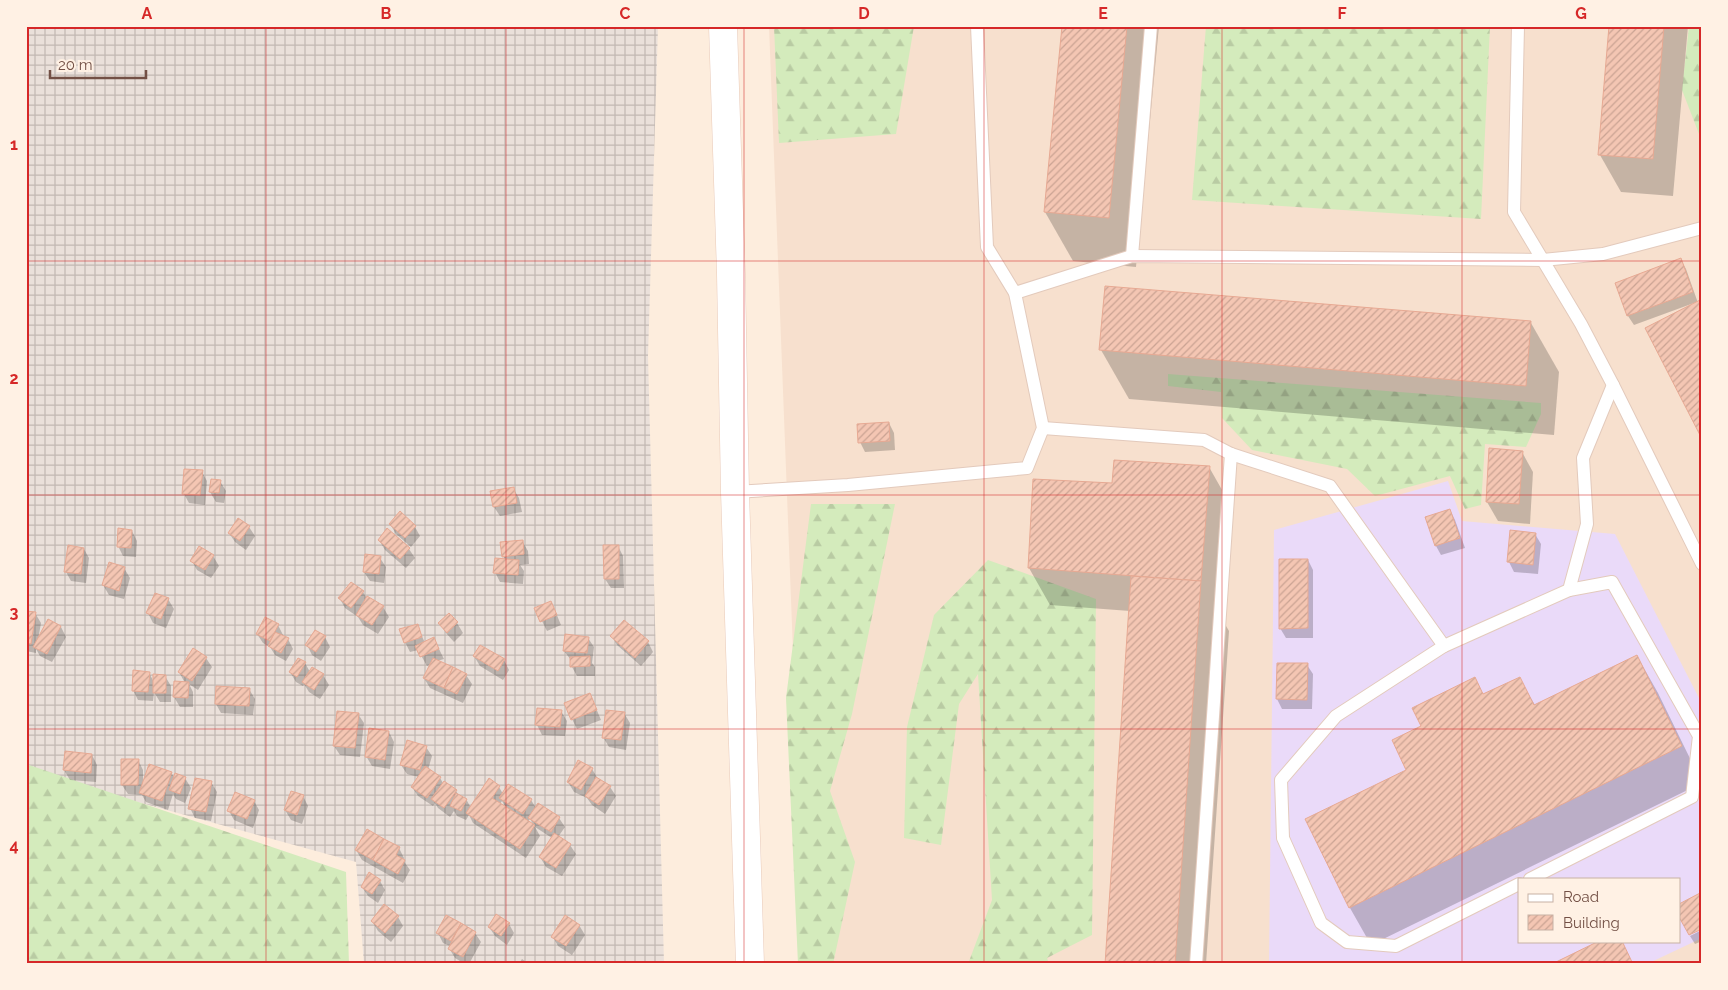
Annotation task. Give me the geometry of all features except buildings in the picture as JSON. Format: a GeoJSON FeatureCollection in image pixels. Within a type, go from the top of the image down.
{"type":"FeatureCollection","features":[{"type":"Feature","properties":{"kind":"street"},"geometry":{"type":"LineString","coordinates":[[723,26],[750,964]]}},
{"type":"Feature","properties":{"kind":"lane"},"geometry":{"type":"LineString","coordinates":[[735,492],[848,486],[1027,468],[1043,428],[1015,294],[987,247],[977,26]]}},
{"type":"Feature","properties":{"kind":"lane"},"geometry":{"type":"LineString","coordinates":[[1132,256],[1151,26]]}},
{"type":"Feature","properties":{"kind":"lane"},"geometry":{"type":"LineString","coordinates":[[1518,26],[1514,212],[1581,324],[1613,384],[1702,564]]}},
{"type":"Feature","properties":{"kind":"lane"},"geometry":{"type":"LineString","coordinates":[[1015,294],[1132,256],[1542,260],[1602,254],[1702,228]]}},
{"type":"Feature","properties":{"kind":"lane"},"geometry":{"type":"LineString","coordinates":[[1569,590],[1587,524],[1583,458],[1613,384]]}},
{"type":"Feature","properties":{"kind":"lane"},"geometry":{"type":"LineString","coordinates":[[1043,428],[1204,440],[1231,454],[1330,486],[1444,646]]}},
{"type":"Feature","properties":{"kind":"lane"},"geometry":{"type":"LineString","coordinates":[[1196,964],[1231,454]]}},
{"type":"Feature","properties":{"kind":"lane"},"geometry":{"type":"LineString","coordinates":[[1518,885],[1396,946],[1347,942],[1321,923],[1283,838],[1281,780],[1336,716],[1444,646],[1569,590],[1612,582],[1699,736],[1692,797],[1532,878]]}},
{"type":"Feature","properties":{"kind":"shaded area"},"geometry":{"type":"Polygon","coordinates":[[[26,26],[658,26],[648,356],[664,964],[364,964],[356,862],[61,781],[26,766],[26,26]]]}},
{"type":"Feature","properties":{"kind":"shaded area"},"geometry":{"type":"Polygon","coordinates":[[[769,26],[1702,26],[1702,964],[805,964],[769,26]]]}},
{"type":"Feature","properties":{"kind":"shaded area"},"geometry":{"type":"Polygon","coordinates":[[[1448,481],[1462,521],[1615,534],[1702,704],[1702,938],[1647,964],[1269,964],[1274,530],[1448,481]]]}},
{"type":"Feature","properties":{"kind":"green space"},"geometry":{"type":"Polygon","coordinates":[[[774,26],[914,26],[896,134],[779,143],[774,26]]]}},
{"type":"Feature","properties":{"kind":"green space"},"geometry":{"type":"Polygon","coordinates":[[[1206,26],[1490,26],[1481,219],[1192,200],[1206,26]]]}},
{"type":"Feature","properties":{"kind":"green space"},"geometry":{"type":"Polygon","coordinates":[[[1689,26],[1702,26],[1702,134],[1699,134],[1682,90],[1689,26]]]}},
{"type":"Feature","properties":{"kind":"green space"},"geometry":{"type":"Polygon","coordinates":[[[1168,374],[1541,403],[1541,414],[1526,447],[1485,444],[1481,505],[1465,509],[1450,476],[1375,496],[1347,469],[1252,450],[1222,418],[1221,392],[1168,386],[1168,374]]]}},
{"type":"Feature","properties":{"kind":"green space"},"geometry":{"type":"Polygon","coordinates":[[[811,504],[895,504],[852,714],[830,791],[855,862],[833,964],[798,964],[786,698],[811,504]]]}},
{"type":"Feature","properties":{"kind":"green space"},"geometry":{"type":"Polygon","coordinates":[[[988,560],[1096,599],[1092,935],[1047,958],[1049,964],[968,964],[992,900],[978,674],[959,704],[941,845],[904,838],[907,727],[934,615],[988,560]]]}},
{"type":"Feature","properties":{"kind":"green space"},"geometry":{"type":"Polygon","coordinates":[[[26,764],[346,872],[349,964],[26,964],[26,764]]]}}]}
